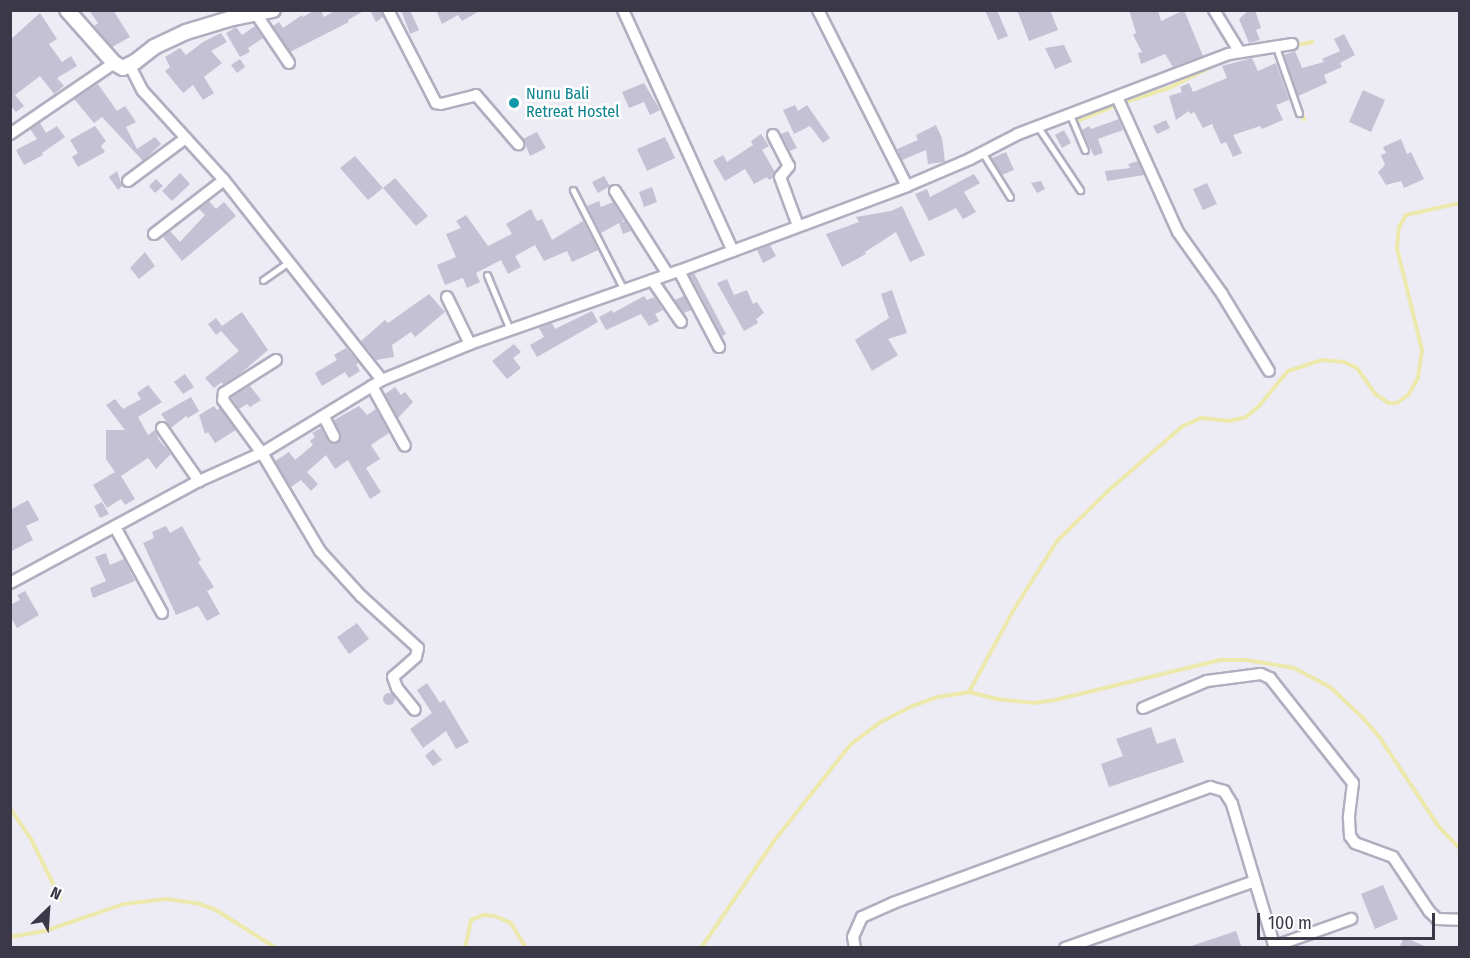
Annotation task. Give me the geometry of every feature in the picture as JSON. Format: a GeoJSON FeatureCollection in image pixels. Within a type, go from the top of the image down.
{"type":"FeatureCollection","features":[{"type":"Feature","properties":{"kind":"street"},"geometry":{"type":"LineString","coordinates":[[67,10],[114,63],[123,68],[130,66],[154,47],[227,15],[256,14],[273,10]]}},
{"type":"Feature","properties":{"kind":"street"},"geometry":{"type":"LineString","coordinates":[[388,10],[436,103],[441,104],[476,95],[519,144]]}},
{"type":"Feature","properties":{"kind":"street"},"geometry":{"type":"LineString","coordinates":[[623,10],[733,250]]}},
{"type":"Feature","properties":{"kind":"street"},"geometry":{"type":"LineString","coordinates":[[818,10],[907,186]]}},
{"type":"Feature","properties":{"kind":"street"},"geometry":{"type":"LineString","coordinates":[[1214,10],[1235,52]]}},
{"type":"Feature","properties":{"kind":"street"},"geometry":{"type":"LineString","coordinates":[[256,14],[289,63]]}},
{"type":"Feature","properties":{"kind":"street"},"geometry":{"type":"LineString","coordinates":[[10,583],[199,481],[262,453],[382,380],[470,344],[667,273],[679,271],[907,186],[1038,127],[1235,52],[1292,45]]}},
{"type":"Feature","properties":{"kind":"street"},"geometry":{"type":"LineString","coordinates":[[10,134],[114,63]]}},
{"type":"Feature","properties":{"kind":"street"},"geometry":{"type":"LineString","coordinates":[[130,66],[143,91],[224,180],[382,380]]}},
{"type":"Feature","properties":{"kind":"street"},"geometry":{"type":"LineString","coordinates":[[1117,97],[1178,232],[1222,294],[1269,371]]}},
{"type":"Feature","properties":{"kind":"street"},"geometry":{"type":"LineString","coordinates":[[773,135],[789,166],[780,177],[798,226]]}},
{"type":"Feature","properties":{"kind":"street"},"geometry":{"type":"LineString","coordinates":[[128,182],[186,138]]}},
{"type":"Feature","properties":{"kind":"street"},"geometry":{"type":"LineString","coordinates":[[154,234],[224,180]]}},
{"type":"Feature","properties":{"kind":"street"},"geometry":{"type":"LineString","coordinates":[[615,191],[667,273]]}},
{"type":"Feature","properties":{"kind":"street"},"geometry":{"type":"LineString","coordinates":[[679,271],[719,347]]}},
{"type":"Feature","properties":{"kind":"street"},"geometry":{"type":"LineString","coordinates":[[652,280],[681,322]]}},
{"type":"Feature","properties":{"kind":"street"},"geometry":{"type":"LineString","coordinates":[[447,297],[470,344]]}},
{"type":"Feature","properties":{"kind":"street"},"geometry":{"type":"LineString","coordinates":[[276,360],[222,396],[262,453],[320,551],[361,596],[418,648],[416,657],[393,677],[397,688],[415,710]]}},
{"type":"Feature","properties":{"kind":"street"},"geometry":{"type":"LineString","coordinates":[[372,386],[405,446]]}},
{"type":"Feature","properties":{"kind":"street"},"geometry":{"type":"LineString","coordinates":[[324,417],[334,437]]}},
{"type":"Feature","properties":{"kind":"street"},"geometry":{"type":"LineString","coordinates":[[162,428],[199,481]]}},
{"type":"Feature","properties":{"kind":"street"},"geometry":{"type":"LineString","coordinates":[[115,527],[162,613]]}},
{"type":"Feature","properties":{"kind":"street"},"geometry":{"type":"LineString","coordinates":[[1143,708],[1207,681],[1262,674],[1270,678],[1353,783],[1349,818],[1350,836],[1355,843],[1393,857],[1429,911],[1437,919],[1460,920]]}},
{"type":"Feature","properties":{"kind":"street"},"geometry":{"type":"LineString","coordinates":[[855,948],[853,938],[862,917],[1210,788],[1217,788],[1229,796],[1275,947],[1351,919]]}},
{"type":"Feature","properties":{"kind":"street"},"geometry":{"type":"LineString","coordinates":[[1065,948],[1255,881]]}},
{"type":"Feature","properties":{"kind":"lane"},"geometry":{"type":"LineString","coordinates":[[1278,48],[1299,113]]}},
{"type":"Feature","properties":{"kind":"lane"},"geometry":{"type":"LineString","coordinates":[[1070,115],[1085,150]]}},
{"type":"Feature","properties":{"kind":"lane"},"geometry":{"type":"LineString","coordinates":[[1038,127],[1080,190]]}},
{"type":"Feature","properties":{"kind":"lane"},"geometry":{"type":"LineString","coordinates":[[982,153],[1010,197]]}},
{"type":"Feature","properties":{"kind":"lane"},"geometry":{"type":"LineString","coordinates":[[573,190],[624,290]]}},
{"type":"Feature","properties":{"kind":"lane"},"geometry":{"type":"LineString","coordinates":[[263,280],[290,261]]}},
{"type":"Feature","properties":{"kind":"lane"},"geometry":{"type":"LineString","coordinates":[[487,275],[510,330]]}},
{"type":"Feature","properties":{"kind":"building"},"geometry":{"type":"Polygon","coordinates":[[[89,10],[113,10],[130,37],[112,47],[94,26],[98,23],[89,10]]]}},
{"type":"Feature","properties":{"kind":"building"},"geometry":{"type":"Polygon","coordinates":[[[315,10],[321,10],[324,17],[336,10],[365,10],[348,20],[349,22],[290,52],[273,26],[279,22],[283,28],[302,15],[303,17],[315,10]]]}},
{"type":"Feature","properties":{"kind":"building"},"geometry":{"type":"Polygon","coordinates":[[[370,10],[381,10],[383,17],[376,22],[370,10]]]}},
{"type":"Feature","properties":{"kind":"building"},"geometry":{"type":"Polygon","coordinates":[[[401,10],[410,10],[419,30],[410,34],[401,10]]]}},
{"type":"Feature","properties":{"kind":"building"},"geometry":{"type":"Polygon","coordinates":[[[436,10],[481,10],[462,21],[458,15],[442,24],[436,10]]]}},
{"type":"Feature","properties":{"kind":"building"},"geometry":{"type":"Polygon","coordinates":[[[985,10],[997,10],[1008,36],[998,40],[985,10]]]}},
{"type":"Feature","properties":{"kind":"building"},"geometry":{"type":"Polygon","coordinates":[[[1017,10],[1050,10],[1058,30],[1029,41],[1017,10]]]}},
{"type":"Feature","properties":{"kind":"building"},"geometry":{"type":"Polygon","coordinates":[[[1129,10],[1158,10],[1161,21],[1184,10],[1203,56],[1173,67],[1165,54],[1141,64],[1138,53],[1142,52],[1133,35],[1136,33],[1129,10]]]}},
{"type":"Feature","properties":{"kind":"building"},"geometry":{"type":"Polygon","coordinates":[[[1249,10],[1255,10],[1261,28],[1256,30],[1260,40],[1249,43],[1239,19],[1249,10]]]}},
{"type":"Feature","properties":{"kind":"building"},"geometry":{"type":"Polygon","coordinates":[[[40,13],[57,39],[49,44],[62,62],[71,56],[77,66],[57,78],[64,86],[54,94],[40,76],[15,95],[24,106],[16,112],[10,105],[10,40],[40,13]]]}},
{"type":"Feature","properties":{"kind":"building"},"geometry":{"type":"Polygon","coordinates":[[[255,26],[263,38],[248,48],[250,52],[240,57],[226,33],[236,27],[242,35],[255,26]]]}},
{"type":"Feature","properties":{"kind":"building"},"geometry":{"type":"Polygon","coordinates":[[[221,33],[227,42],[211,51],[222,63],[204,77],[214,93],[203,100],[193,85],[183,93],[165,71],[170,67],[165,57],[180,48],[186,55],[203,42],[221,33]]]}},
{"type":"Feature","properties":{"kind":"building"},"geometry":{"type":"Polygon","coordinates":[[[1344,34],[1355,55],[1340,63],[1342,67],[1324,75],[1327,83],[1298,96],[1284,55],[1295,51],[1302,68],[1324,62],[1322,59],[1340,51],[1334,39],[1344,34]]]}},
{"type":"Feature","properties":{"kind":"building"},"geometry":{"type":"Polygon","coordinates":[[[1064,45],[1072,62],[1055,69],[1045,48],[1064,45]]]}},
{"type":"Feature","properties":{"kind":"building"},"geometry":{"type":"Polygon","coordinates":[[[1252,58],[1258,71],[1276,63],[1289,100],[1276,105],[1283,120],[1262,129],[1260,126],[1233,135],[1242,153],[1233,157],[1226,142],[1221,144],[1212,124],[1203,128],[1194,112],[1190,114],[1189,111],[1176,120],[1169,96],[1182,92],[1180,87],[1189,83],[1193,92],[1227,78],[1222,66],[1252,58]]]}},
{"type":"Feature","properties":{"kind":"building"},"geometry":{"type":"Polygon","coordinates":[[[240,59],[245,67],[237,73],[231,65],[240,59]]]}},
{"type":"Feature","properties":{"kind":"building"},"geometry":{"type":"Polygon","coordinates":[[[644,83],[660,110],[650,115],[644,102],[629,108],[622,92],[644,83]]]}},
{"type":"Feature","properties":{"kind":"building"},"geometry":{"type":"Polygon","coordinates":[[[98,84],[117,111],[125,106],[136,122],[126,127],[137,149],[155,137],[161,144],[143,161],[102,117],[94,123],[74,99],[98,84]]]}},
{"type":"Feature","properties":{"kind":"building"},"geometry":{"type":"Polygon","coordinates":[[[1363,90],[1385,100],[1371,132],[1349,122],[1363,90]]]}},
{"type":"Feature","properties":{"kind":"building"},"geometry":{"type":"Polygon","coordinates":[[[795,105],[798,111],[807,105],[830,138],[823,143],[810,126],[794,134],[783,110],[795,105]]]}},
{"type":"Feature","properties":{"kind":"building"},"geometry":{"type":"Polygon","coordinates":[[[1119,119],[1123,130],[1098,139],[1103,153],[1094,156],[1082,130],[1089,126],[1091,129],[1119,119]]]}},
{"type":"Feature","properties":{"kind":"building"},"geometry":{"type":"Polygon","coordinates":[[[1166,120],[1170,128],[1157,134],[1153,126],[1166,120]]]}},
{"type":"Feature","properties":{"kind":"building"},"geometry":{"type":"Polygon","coordinates":[[[40,123],[46,133],[57,126],[65,137],[42,153],[43,155],[24,165],[16,150],[37,139],[30,129],[40,123]]]}},
{"type":"Feature","properties":{"kind":"building"},"geometry":{"type":"Polygon","coordinates":[[[936,125],[942,138],[945,162],[928,164],[926,150],[902,160],[897,149],[918,140],[916,135],[936,125]]]}},
{"type":"Feature","properties":{"kind":"building"},"geometry":{"type":"Polygon","coordinates":[[[95,126],[106,141],[101,146],[105,152],[78,167],[72,157],[78,153],[70,140],[95,126]]]}},
{"type":"Feature","properties":{"kind":"building"},"geometry":{"type":"Polygon","coordinates":[[[1064,130],[1071,143],[1062,148],[1055,135],[1064,130]]]}},
{"type":"Feature","properties":{"kind":"building"},"geometry":{"type":"Polygon","coordinates":[[[788,131],[797,148],[790,151],[781,134],[788,131]]]}},
{"type":"Feature","properties":{"kind":"building"},"geometry":{"type":"Polygon","coordinates":[[[537,132],[546,148],[530,156],[523,139],[537,132]]]}},
{"type":"Feature","properties":{"kind":"building"},"geometry":{"type":"Polygon","coordinates":[[[761,134],[769,146],[762,150],[775,172],[773,178],[769,180],[767,177],[754,184],[745,169],[725,181],[713,161],[723,155],[727,162],[753,145],[751,141],[761,134]]]}},
{"type":"Feature","properties":{"kind":"building"},"geometry":{"type":"Polygon","coordinates":[[[665,137],[675,158],[647,171],[637,149],[665,137]]]}},
{"type":"Feature","properties":{"kind":"building"},"geometry":{"type":"Polygon","coordinates":[[[1401,139],[1407,154],[1411,152],[1424,179],[1404,188],[1401,181],[1386,185],[1378,172],[1385,165],[1381,155],[1386,153],[1383,147],[1401,139]]]}},
{"type":"Feature","properties":{"kind":"building"},"geometry":{"type":"Polygon","coordinates":[[[1006,152],[1014,170],[1002,175],[992,158],[1006,152]]]}},
{"type":"Feature","properties":{"kind":"building"},"geometry":{"type":"Polygon","coordinates":[[[355,156],[383,188],[368,200],[340,168],[355,156]]]}},
{"type":"Feature","properties":{"kind":"building"},"geometry":{"type":"Polygon","coordinates":[[[1138,161],[1144,175],[1107,181],[1105,171],[1130,168],[1128,164],[1138,161]]]}},
{"type":"Feature","properties":{"kind":"building"},"geometry":{"type":"Polygon","coordinates":[[[117,171],[122,186],[118,190],[109,177],[117,171]]]}},
{"type":"Feature","properties":{"kind":"building"},"geometry":{"type":"Polygon","coordinates":[[[180,173],[190,184],[172,201],[162,191],[180,173]]]}},
{"type":"Feature","properties":{"kind":"building"},"geometry":{"type":"Polygon","coordinates":[[[974,174],[980,183],[964,192],[976,212],[963,219],[956,208],[929,221],[915,194],[927,189],[930,197],[974,174]]]}},
{"type":"Feature","properties":{"kind":"building"},"geometry":{"type":"Polygon","coordinates":[[[604,176],[610,186],[598,193],[592,182],[604,176]]]}},
{"type":"Feature","properties":{"kind":"building"},"geometry":{"type":"Polygon","coordinates":[[[395,178],[428,216],[416,226],[383,188],[395,178]]]}},
{"type":"Feature","properties":{"kind":"building"},"geometry":{"type":"Polygon","coordinates":[[[156,179],[163,186],[155,193],[149,186],[156,179]]]}},
{"type":"Feature","properties":{"kind":"building"},"geometry":{"type":"Polygon","coordinates":[[[1041,181],[1045,189],[1037,193],[1031,183],[1041,181]]]}},
{"type":"Feature","properties":{"kind":"building"},"geometry":{"type":"Polygon","coordinates":[[[1207,183],[1217,204],[1203,210],[1193,189],[1207,183]]]}},
{"type":"Feature","properties":{"kind":"building"},"geometry":{"type":"Polygon","coordinates":[[[652,187],[657,202],[644,207],[639,192],[652,187]]]}},
{"type":"Feature","properties":{"kind":"building"},"geometry":{"type":"Polygon","coordinates":[[[209,201],[216,209],[224,202],[236,216],[182,261],[163,237],[170,231],[180,242],[205,215],[199,209],[209,201]]]}},
{"type":"Feature","properties":{"kind":"building"},"geometry":{"type":"Polygon","coordinates":[[[599,201],[601,207],[613,202],[624,220],[620,223],[625,221],[631,231],[623,234],[619,223],[601,233],[587,206],[599,201]]]}},
{"type":"Feature","properties":{"kind":"building"},"geometry":{"type":"Polygon","coordinates":[[[902,206],[925,255],[910,262],[896,232],[865,252],[866,254],[842,267],[826,234],[859,222],[856,217],[891,211],[902,206]]]}},
{"type":"Feature","properties":{"kind":"building"},"geometry":{"type":"Polygon","coordinates":[[[531,209],[537,221],[542,219],[552,240],[583,221],[598,250],[572,262],[567,251],[544,261],[535,245],[515,256],[521,267],[508,274],[501,260],[476,273],[480,282],[467,288],[463,278],[445,285],[437,265],[456,257],[446,234],[461,228],[456,221],[466,215],[488,246],[512,234],[506,224],[531,209]]]}},
{"type":"Feature","properties":{"kind":"building"},"geometry":{"type":"Polygon","coordinates":[[[770,245],[776,256],[763,263],[757,250],[770,245]]]}},
{"type":"Feature","properties":{"kind":"building"},"geometry":{"type":"Polygon","coordinates":[[[145,252],[155,266],[139,279],[130,268],[145,252]]]}},
{"type":"Feature","properties":{"kind":"building"},"geometry":{"type":"Polygon","coordinates":[[[694,273],[726,334],[722,336],[690,275],[694,273]]]}},
{"type":"Feature","properties":{"kind":"building"},"geometry":{"type":"Polygon","coordinates":[[[727,279],[734,295],[747,290],[753,304],[757,302],[764,313],[756,319],[758,323],[744,331],[717,283],[727,279]]]}},
{"type":"Feature","properties":{"kind":"building"},"geometry":{"type":"Polygon","coordinates":[[[892,290],[907,333],[888,339],[898,355],[872,371],[855,340],[889,318],[881,294],[892,290]]]}},
{"type":"Feature","properties":{"kind":"building"},"geometry":{"type":"Polygon","coordinates":[[[429,294],[445,312],[415,337],[411,332],[392,345],[394,357],[376,360],[361,341],[385,320],[388,323],[429,294]]]}},
{"type":"Feature","properties":{"kind":"building"},"geometry":{"type":"Polygon","coordinates":[[[644,296],[647,300],[654,297],[663,310],[655,314],[659,321],[649,326],[641,314],[606,330],[599,317],[612,310],[613,313],[644,296]]]}},
{"type":"Feature","properties":{"kind":"building"},"geometry":{"type":"Polygon","coordinates":[[[684,296],[691,310],[684,313],[675,300],[684,296]]]}},
{"type":"Feature","properties":{"kind":"building"},"geometry":{"type":"Polygon","coordinates":[[[592,311],[598,322],[537,357],[530,345],[544,337],[539,328],[552,323],[555,329],[592,311]]]}},
{"type":"Feature","properties":{"kind":"building"},"geometry":{"type":"Polygon","coordinates":[[[242,312],[268,350],[241,373],[214,388],[205,378],[239,351],[221,331],[216,335],[208,324],[216,318],[222,326],[242,312]]]}},
{"type":"Feature","properties":{"kind":"building"},"geometry":{"type":"Polygon","coordinates":[[[514,344],[521,352],[513,358],[521,368],[507,379],[492,361],[514,344]]]}},
{"type":"Feature","properties":{"kind":"building"},"geometry":{"type":"Polygon","coordinates":[[[346,348],[359,363],[356,364],[360,371],[349,378],[345,372],[322,386],[315,373],[337,360],[334,355],[346,348]]]}},
{"type":"Feature","properties":{"kind":"building"},"geometry":{"type":"Polygon","coordinates":[[[185,374],[194,387],[183,394],[174,382],[185,374]]]}},
{"type":"Feature","properties":{"kind":"building"},"geometry":{"type":"Polygon","coordinates":[[[148,385],[162,402],[138,417],[148,435],[155,430],[159,440],[171,454],[156,469],[148,458],[121,476],[135,499],[125,505],[121,499],[107,508],[93,485],[115,472],[106,459],[106,430],[125,430],[106,405],[115,399],[123,409],[141,399],[137,393],[148,385]]]}},
{"type":"Feature","properties":{"kind":"building"},"geometry":{"type":"Polygon","coordinates":[[[250,386],[261,400],[250,407],[247,404],[239,409],[231,397],[250,386]]]}},
{"type":"Feature","properties":{"kind":"building"},"geometry":{"type":"Polygon","coordinates":[[[395,387],[401,395],[405,392],[413,402],[398,418],[385,394],[395,387]]]}},
{"type":"Feature","properties":{"kind":"building"},"geometry":{"type":"Polygon","coordinates":[[[191,397],[199,411],[188,418],[186,416],[171,428],[161,414],[191,397]]]}},
{"type":"Feature","properties":{"kind":"building"},"geometry":{"type":"Polygon","coordinates":[[[214,406],[217,410],[220,408],[236,430],[215,443],[208,432],[205,434],[199,415],[214,406]]]}},
{"type":"Feature","properties":{"kind":"building"},"geometry":{"type":"Polygon","coordinates":[[[359,406],[367,415],[376,409],[389,433],[371,445],[380,459],[366,468],[381,492],[370,499],[348,460],[335,469],[326,455],[307,472],[318,484],[311,491],[301,480],[291,487],[275,461],[289,452],[295,460],[313,445],[310,441],[315,437],[312,433],[321,428],[329,443],[338,443],[341,437],[334,420],[359,406]]]}},
{"type":"Feature","properties":{"kind":"building"},"geometry":{"type":"Polygon","coordinates":[[[28,500],[39,520],[26,526],[33,540],[10,552],[10,510],[28,500]]]}},
{"type":"Feature","properties":{"kind":"building"},"geometry":{"type":"Polygon","coordinates":[[[102,502],[109,514],[100,518],[94,506],[102,502]]]}},
{"type":"Feature","properties":{"kind":"building"},"geometry":{"type":"Polygon","coordinates":[[[166,526],[170,533],[182,526],[201,560],[198,562],[214,587],[207,591],[220,614],[207,621],[198,606],[176,615],[143,543],[154,538],[152,532],[166,526]]]}},
{"type":"Feature","properties":{"kind":"building"},"geometry":{"type":"Polygon","coordinates":[[[106,553],[110,565],[124,559],[135,581],[93,598],[90,588],[106,581],[95,557],[106,553]]]}},
{"type":"Feature","properties":{"kind":"building"},"geometry":{"type":"Polygon","coordinates":[[[25,591],[39,615],[17,628],[10,616],[10,605],[20,600],[17,595],[25,591]]]}},
{"type":"Feature","properties":{"kind":"building"},"geometry":{"type":"Polygon","coordinates":[[[357,623],[369,639],[349,654],[337,637],[357,623]]]}},
{"type":"Feature","properties":{"kind":"building"},"geometry":{"type":"Polygon","coordinates":[[[427,683],[440,703],[444,700],[469,742],[456,749],[446,731],[423,748],[410,729],[432,713],[417,690],[427,683]]]}},
{"type":"Feature","properties":{"kind":"building"},"geometry":{"type":"Polygon","coordinates":[[[391,693],[395,699],[391,705],[387,705],[383,697],[391,693]]]}},
{"type":"Feature","properties":{"kind":"building"},"geometry":{"type":"Polygon","coordinates":[[[1151,727],[1157,744],[1175,738],[1184,762],[1109,787],[1101,764],[1123,756],[1116,739],[1151,727]]]}},
{"type":"Feature","properties":{"kind":"building"},"geometry":{"type":"Polygon","coordinates":[[[433,749],[442,760],[433,766],[425,756],[433,749]]]}},
{"type":"Feature","properties":{"kind":"building"},"geometry":{"type":"Polygon","coordinates":[[[1383,885],[1398,919],[1375,929],[1361,894],[1383,885]]]}},
{"type":"Feature","properties":{"kind":"building"},"geometry":{"type":"Polygon","coordinates":[[[1236,931],[1242,948],[1191,948],[1191,946],[1236,931]]]}},
{"type":"Feature","properties":{"kind":"building"},"geometry":{"type":"Polygon","coordinates":[[[1404,937],[1429,948],[1399,948],[1404,937]]]}},
{"type":"Feature","properties":{"kind":"waterway"},"geometry":{"type":"LineString","coordinates":[[1224,36],[1233,53]]}},
{"type":"Feature","properties":{"kind":"waterway"},"geometry":{"type":"LineString","coordinates":[[1292,46],[1313,42]]}},
{"type":"Feature","properties":{"kind":"waterway"},"geometry":{"type":"LineString","coordinates":[[1125,102],[1169,88],[1215,65]]}},
{"type":"Feature","properties":{"kind":"waterway"},"geometry":{"type":"LineString","coordinates":[[1075,122],[1114,106]]}},
{"type":"Feature","properties":{"kind":"waterway"},"geometry":{"type":"LineString","coordinates":[[1300,108],[1304,119]]}},
{"type":"Feature","properties":{"kind":"waterway"},"geometry":{"type":"LineString","coordinates":[[969,692],[1013,611],[1057,541],[1109,490],[1183,426],[1201,418],[1230,421],[1246,417],[1259,406],[1288,371],[1322,360],[1344,362],[1357,368],[1375,394],[1389,403],[1397,403],[1409,394],[1418,378],[1422,350],[1397,248],[1399,227],[1406,215],[1460,203]]}},
{"type":"Feature","properties":{"kind":"waterway"},"geometry":{"type":"LineString","coordinates":[[701,948],[774,841],[850,745],[881,722],[910,707],[938,697],[969,692],[997,699],[1034,703],[1055,700],[1220,660],[1247,660],[1294,668],[1330,687],[1362,717],[1380,738],[1439,827],[1460,849]]}},
{"type":"Feature","properties":{"kind":"waterway"},"geometry":{"type":"LineString","coordinates":[[10,808],[32,841],[60,898]]}},
{"type":"Feature","properties":{"kind":"waterway"},"geometry":{"type":"LineString","coordinates":[[10,937],[45,931],[124,904],[167,899],[197,903],[216,910],[276,948]]}},
{"type":"Feature","properties":{"kind":"waterway"},"geometry":{"type":"LineString","coordinates":[[465,948],[471,920],[484,915],[495,916],[511,923],[526,948]]}},
{"type":"Feature","properties":{"kind":"place","name":"Nunu Bali Retreat Hostel"},"geometry":{"type":"Point","coordinates":[514,103]}}]}
